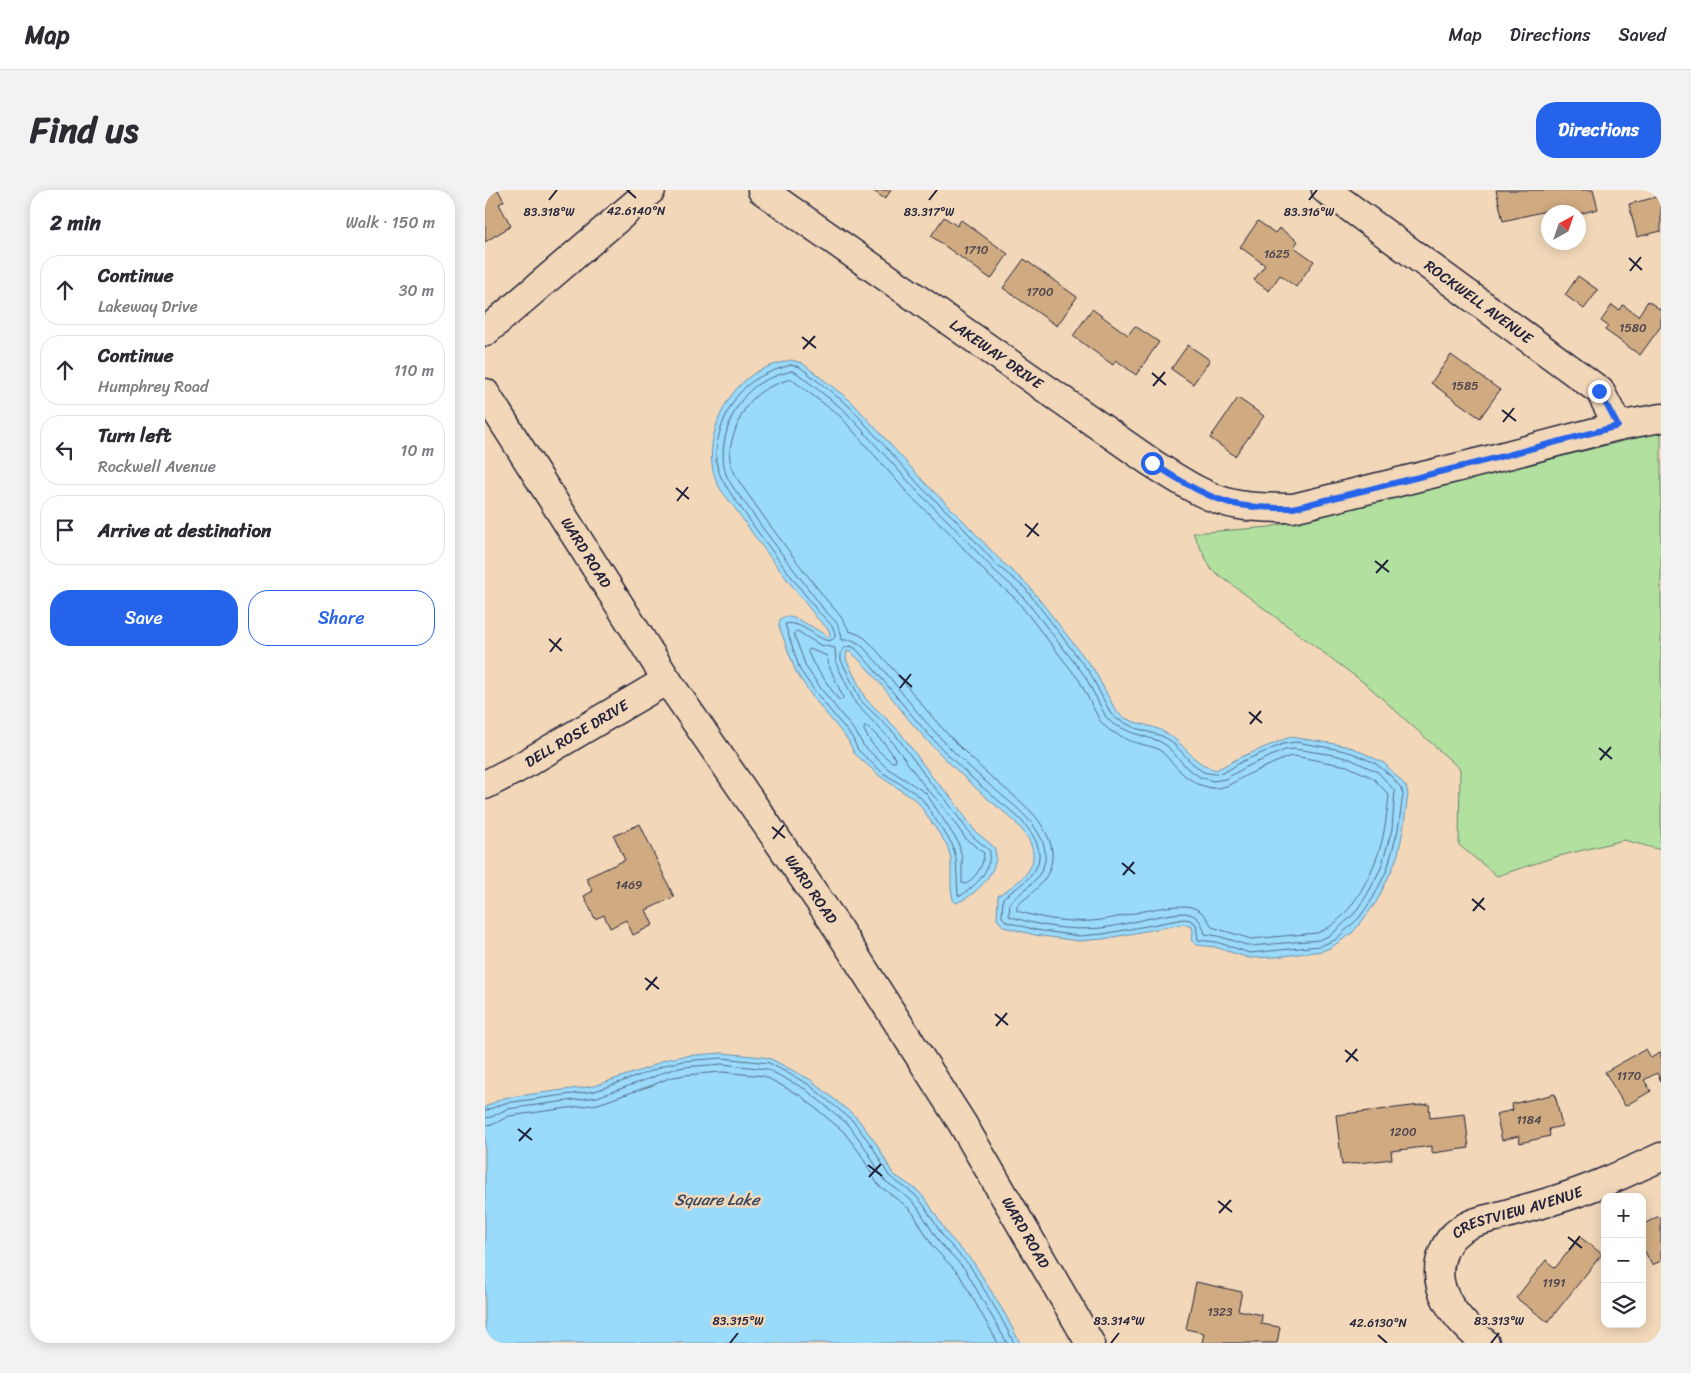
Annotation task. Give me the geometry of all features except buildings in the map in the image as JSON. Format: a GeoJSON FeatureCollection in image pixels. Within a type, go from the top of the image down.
{"type":"FeatureCollection","features":[{"type":"Feature","properties":{"kind":"street"},"geometry":{"type":"LineString","coordinates":[[485,332],[651,190]]}},
{"type":"Feature","properties":{"kind":"street","name":"LAKEWAY DRIVE"},"geometry":{"type":"LineString","coordinates":[[762,190],[1152,463],[1207,495],[1238,505],[1293,508],[1478,463],[1618,426],[1661,418]]}},
{"type":"Feature","properties":{"kind":"street","name":"ROCKWELL AVENUE"},"geometry":{"type":"LineString","coordinates":[[1325,190],[1599,391],[1618,426]]}},
{"type":"Feature","properties":{"kind":"street","name":"WARD ROAD"},"geometry":{"type":"LineString","coordinates":[[485,393],[667,680],[831,918],[936,1082],[962,1123],[1090,1343]]}},
{"type":"Feature","properties":{"kind":"street","name":"DELL ROSE DRIVE"},"geometry":{"type":"LineString","coordinates":[[485,785],[520,767],[667,680]]}},
{"type":"Feature","properties":{"kind":"street","name":"CRESTVIEW AVENUE"},"geometry":{"type":"LineString","coordinates":[[1485,1343],[1455,1315],[1442,1292],[1438,1274],[1441,1256],[1446,1245],[1456,1233],[1467,1226],[1556,1200],[1617,1177],[1661,1157]]}},
{"type":"Feature","properties":{"kind":"green space"},"geometry":{"type":"Polygon","coordinates":[[[1661,432],[1661,850],[1624,840],[1555,857],[1497,876],[1459,845],[1460,769],[1367,685],[1211,569],[1193,533],[1270,527],[1661,432]]]}},
{"type":"Feature","properties":{"kind":"water"},"geometry":{"type":"Polygon","coordinates":[[[791,360],[802,363],[852,402],[926,484],[1002,562],[1028,585],[1094,670],[1116,711],[1121,716],[1166,733],[1195,759],[1216,770],[1241,757],[1290,737],[1353,748],[1384,763],[1406,786],[1408,794],[1403,831],[1398,854],[1377,901],[1352,933],[1330,948],[1322,951],[1249,958],[1215,947],[1196,945],[1191,940],[1192,927],[1183,924],[1103,939],[1079,941],[1035,935],[1004,927],[997,919],[998,896],[1020,880],[1029,870],[1033,854],[1028,839],[1015,822],[938,752],[860,661],[847,651],[846,659],[865,698],[899,731],[975,831],[994,847],[996,855],[995,864],[991,873],[970,896],[955,903],[951,888],[951,858],[947,845],[917,801],[881,777],[854,753],[848,740],[812,696],[796,672],[779,626],[781,619],[785,617],[801,621],[829,637],[829,630],[817,618],[766,552],[716,480],[711,452],[713,437],[717,422],[732,395],[741,384],[756,372],[791,360]]]}},
{"type":"Feature","properties":{"kind":"water","name":"Square Lake"},"geometry":{"type":"Polygon","coordinates":[[[722,1053],[771,1059],[811,1080],[857,1118],[876,1143],[893,1174],[917,1190],[927,1201],[948,1235],[974,1263],[1020,1343],[485,1343],[485,1107],[503,1098],[594,1086],[648,1068],[664,1060],[683,1056],[722,1053]]]}},
{"type":"Feature","properties":{"kind":"route"},"geometry":{"type":"LineString","coordinates":[[1152,463],[1207,495],[1238,505],[1293,508],[1618,426],[1599,391]]}}]}
